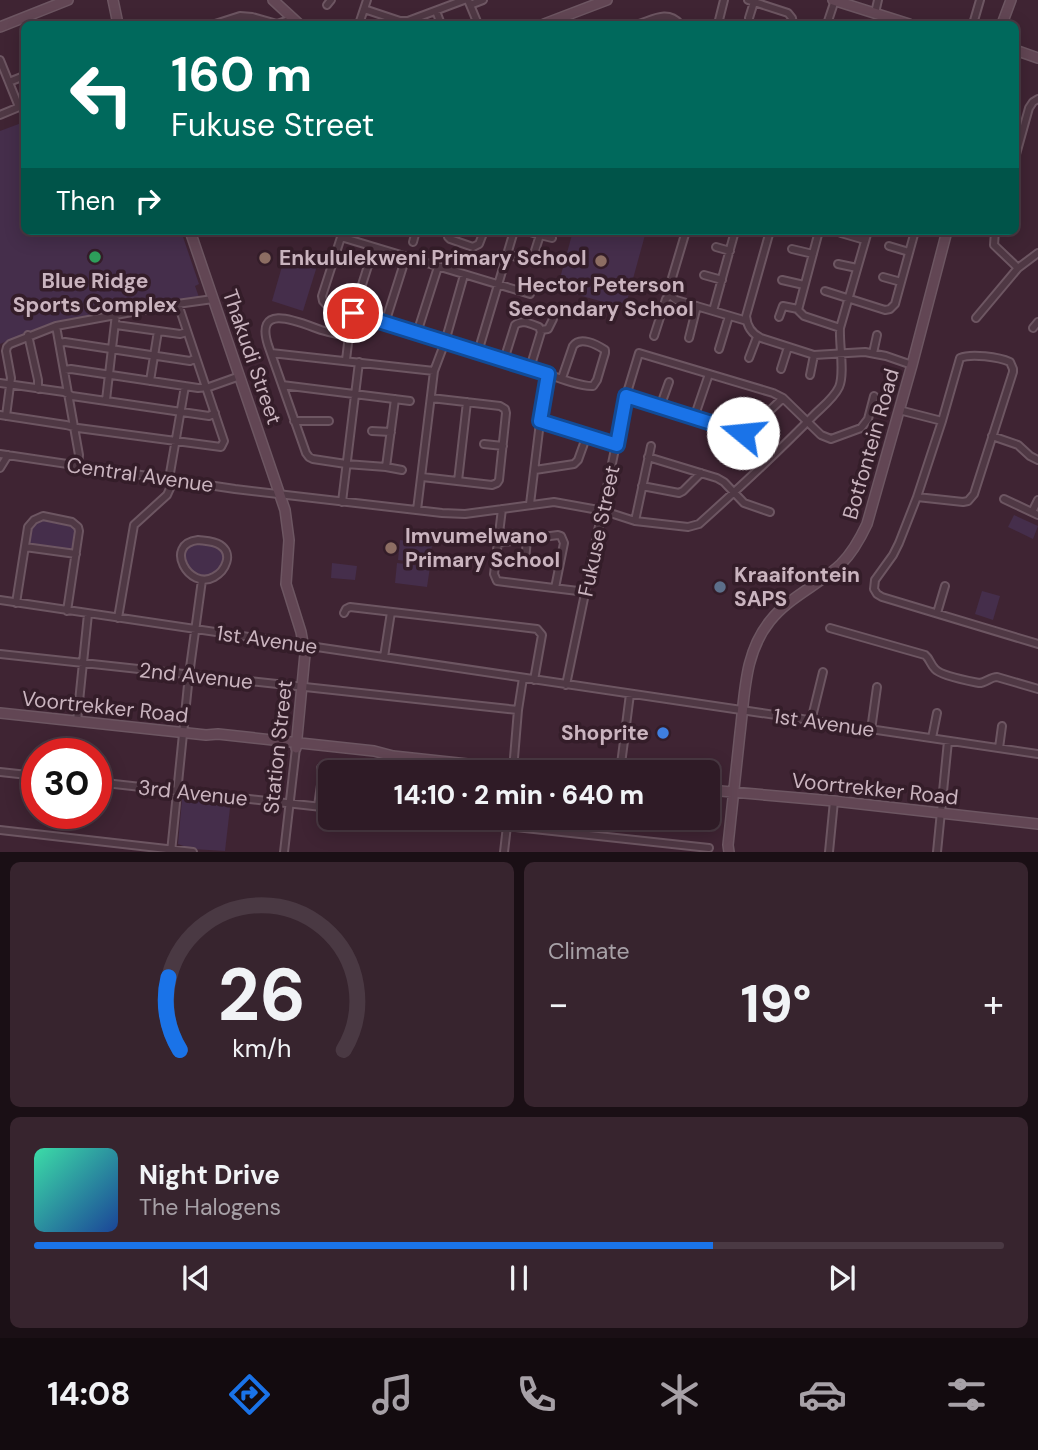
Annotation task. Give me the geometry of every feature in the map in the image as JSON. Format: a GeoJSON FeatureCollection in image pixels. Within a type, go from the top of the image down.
{"type":"FeatureCollection","features":[{"type":"Feature","properties":{"kind":"main road"},"geometry":{"type":"LineString","coordinates":[[0,25],[59,0]]}},
{"type":"Feature","properties":{"kind":"main road"},"geometry":{"type":"LineString","coordinates":[[0,25],[68,0]]}},
{"type":"Feature","properties":{"kind":"main road"},"geometry":{"type":"LineString","coordinates":[[105,0],[116,21]]}},
{"type":"Feature","properties":{"kind":"main road"},"geometry":{"type":"LineString","coordinates":[[113,0],[117,21]]}},
{"type":"Feature","properties":{"kind":"main road"},"geometry":{"type":"LineString","coordinates":[[273,0],[294,21]]}},
{"type":"Feature","properties":{"kind":"main road"},"geometry":{"type":"LineString","coordinates":[[280,0],[284,11]]}},
{"type":"Feature","properties":{"kind":"main road"},"geometry":{"type":"LineString","coordinates":[[835,0],[899,21]]}},
{"type":"Feature","properties":{"kind":"main road"},"geometry":{"type":"LineString","coordinates":[[1003,21],[1012,0]]}},
{"type":"Feature","properties":{"kind":"main road"},"geometry":{"type":"LineString","coordinates":[[1008,21],[1012,0]]}},
{"type":"Feature","properties":{"kind":"main road"},"geometry":{"type":"LineString","coordinates":[[551,21],[600,1]]}},
{"type":"Feature","properties":{"kind":"main road"},"geometry":{"type":"LineString","coordinates":[[1019,52],[1038,58]]}},
{"type":"Feature","properties":{"kind":"main road"},"geometry":{"type":"LineString","coordinates":[[1019,56],[1028,55]]}},
{"type":"Feature","properties":{"kind":"main road","name":"Thakudi Street"},"geometry":{"type":"LineString","coordinates":[[191,235],[285,510],[288,530],[287,590],[304,645]]}},
{"type":"Feature","properties":{"kind":"main road","name":"Botfontein Road"},"geometry":{"type":"LineString","coordinates":[[727,850],[742,711],[751,656],[756,642],[769,622],[785,606],[834,570],[859,542],[871,512],[946,235]]}},
{"type":"Feature","properties":{"kind":"main road","name":"Station Street"},"geometry":{"type":"LineString","coordinates":[[296,745],[304,645]]}},
{"type":"Feature","properties":{"kind":"main road","name":"Voortrekker Road"},"geometry":{"type":"LineString","coordinates":[[0,713],[206,735],[218,739],[296,745],[378,757],[428,760]]}},
{"type":"Feature","properties":{"kind":"main road","name":"Voortrekker Road"},"geometry":{"type":"LineString","coordinates":[[720,791],[1038,824]]}},
{"type":"Feature","properties":{"kind":"street"},"geometry":{"type":"LineString","coordinates":[[360,21],[367,0]]}},
{"type":"Feature","properties":{"kind":"street"},"geometry":{"type":"LineString","coordinates":[[364,9],[400,21],[408,21],[468,2],[484,0]]}},
{"type":"Feature","properties":{"kind":"street"},"geometry":{"type":"LineString","coordinates":[[719,21],[724,0]]}},
{"type":"Feature","properties":{"kind":"street"},"geometry":{"type":"LineString","coordinates":[[828,21],[835,0]]}},
{"type":"Feature","properties":{"kind":"street"},"geometry":{"type":"LineString","coordinates":[[874,13],[878,0]]}},
{"type":"Feature","properties":{"kind":"street"},"geometry":{"type":"LineString","coordinates":[[974,21],[980,0]]}},
{"type":"Feature","properties":{"kind":"street"},"geometry":{"type":"LineString","coordinates":[[749,18],[751,1],[788,13],[792,21]]}},
{"type":"Feature","properties":{"kind":"street"},"geometry":{"type":"LineString","coordinates":[[468,2],[477,21]]}},
{"type":"Feature","properties":{"kind":"street"},"geometry":{"type":"LineString","coordinates":[[436,11],[440,21]]}},
{"type":"Feature","properties":{"kind":"street"},"geometry":{"type":"LineString","coordinates":[[224,21],[240,16],[266,21]]}},
{"type":"Feature","properties":{"kind":"street"},"geometry":{"type":"LineString","coordinates":[[648,21],[663,16],[676,21]]}},
{"type":"Feature","properties":{"kind":"street"},"geometry":{"type":"LineString","coordinates":[[0,60],[21,104]]}},
{"type":"Feature","properties":{"kind":"street"},"geometry":{"type":"LineString","coordinates":[[9,82],[21,77]]}},
{"type":"Feature","properties":{"kind":"street"},"geometry":{"type":"LineString","coordinates":[[1019,145],[1030,108],[1038,99]]}},
{"type":"Feature","properties":{"kind":"street"},"geometry":{"type":"LineString","coordinates":[[0,115],[21,106]]}},
{"type":"Feature","properties":{"kind":"street"},"geometry":{"type":"LineString","coordinates":[[342,235],[322,299],[327,305],[589,387],[597,380],[605,350],[581,340],[576,342],[562,378]]}},
{"type":"Feature","properties":{"kind":"street"},"geometry":{"type":"LineString","coordinates":[[344,235],[373,247],[530,294]]}},
{"type":"Feature","properties":{"kind":"street"},"geometry":{"type":"LineString","coordinates":[[413,242],[415,235]]}},
{"type":"Feature","properties":{"kind":"street"},"geometry":{"type":"LineString","coordinates":[[448,235],[450,239],[473,247],[479,244],[482,235]]}},
{"type":"Feature","properties":{"kind":"street"},"geometry":{"type":"LineString","coordinates":[[478,352],[513,235]]}},
{"type":"Feature","properties":{"kind":"street"},"geometry":{"type":"LineString","coordinates":[[507,254],[525,260],[531,259],[540,235],[552,238]]}},
{"type":"Feature","properties":{"kind":"street"},"geometry":{"type":"LineString","coordinates":[[684,235],[669,288],[670,295],[676,300],[747,321]]}},
{"type":"Feature","properties":{"kind":"street"},"geometry":{"type":"LineString","coordinates":[[713,311],[735,235]]}},
{"type":"Feature","properties":{"kind":"street"},"geometry":{"type":"LineString","coordinates":[[769,235],[747,313],[750,329],[757,337],[814,355],[865,352],[912,365]]}},
{"type":"Feature","properties":{"kind":"street"},"geometry":{"type":"LineString","coordinates":[[798,309],[818,235]]}},
{"type":"Feature","properties":{"kind":"street"},"geometry":{"type":"LineString","coordinates":[[849,235],[865,240]]}},
{"type":"Feature","properties":{"kind":"street","name":"Central Avenue"},"geometry":{"type":"LineString","coordinates":[[4,455],[280,494],[417,510],[456,514],[566,502],[604,510],[635,521],[694,526],[733,493],[838,389],[842,376],[840,328],[866,235]]}},
{"type":"Feature","properties":{"kind":"street"},"geometry":{"type":"LineString","coordinates":[[825,290],[885,310],[890,309],[895,304],[914,235]]}},
{"type":"Feature","properties":{"kind":"street"},"geometry":{"type":"LineString","coordinates":[[995,235],[994,245],[1018,268]]}},
{"type":"Feature","properties":{"kind":"street"},"geometry":{"type":"LineString","coordinates":[[889,246],[909,252]]}},
{"type":"Feature","properties":{"kind":"street"},"geometry":{"type":"LineString","coordinates":[[346,360],[354,313],[373,247]]}},
{"type":"Feature","properties":{"kind":"street"},"geometry":{"type":"LineString","coordinates":[[716,247],[730,251]]}},
{"type":"Feature","properties":{"kind":"street"},"geometry":{"type":"LineString","coordinates":[[792,249],[813,254]]}},
{"type":"Feature","properties":{"kind":"street"},"geometry":{"type":"LineString","coordinates":[[976,318],[1018,268],[1038,253]]}},
{"type":"Feature","properties":{"kind":"street"},"geometry":{"type":"LineString","coordinates":[[385,323],[406,257]]}},
{"type":"Feature","properties":{"kind":"street"},"geometry":{"type":"LineString","coordinates":[[838,264],[857,268]]}},
{"type":"Feature","properties":{"kind":"street"},"geometry":{"type":"LineString","coordinates":[[417,333],[438,267]]}},
{"type":"Feature","properties":{"kind":"street"},"geometry":{"type":"LineString","coordinates":[[417,510],[434,371],[464,275]]}},
{"type":"Feature","properties":{"kind":"street"},"geometry":{"type":"LineString","coordinates":[[704,275],[722,281]]}},
{"type":"Feature","properties":{"kind":"street"},"geometry":{"type":"LineString","coordinates":[[883,277],[901,282]]}},
{"type":"Feature","properties":{"kind":"street"},"geometry":{"type":"LineString","coordinates":[[782,279],[804,285]]}},
{"type":"Feature","properties":{"kind":"street"},"geometry":{"type":"LineString","coordinates":[[654,337],[666,299],[670,295]]}},
{"type":"Feature","properties":{"kind":"street"},"geometry":{"type":"LineString","coordinates":[[178,304],[224,441],[222,446],[218,448],[3,415],[11,385],[7,346],[28,335],[56,326],[116,314],[178,304],[213,299]]}},
{"type":"Feature","properties":{"kind":"street"},"geometry":{"type":"LineString","coordinates":[[688,338],[697,306]]}},
{"type":"Feature","properties":{"kind":"street"},"geometry":{"type":"LineString","coordinates":[[779,317],[783,306],[798,309],[802,315],[840,328]]}},
{"type":"Feature","properties":{"kind":"street"},"geometry":{"type":"LineString","coordinates":[[106,400],[116,314]]}},
{"type":"Feature","properties":{"kind":"street"},"geometry":{"type":"LineString","coordinates":[[719,349],[729,316]]}},
{"type":"Feature","properties":{"kind":"street"},"geometry":{"type":"LineString","coordinates":[[349,335],[335,334],[280,318],[270,321],[264,331],[309,457],[402,470]]}},
{"type":"Feature","properties":{"kind":"street"},"geometry":{"type":"LineString","coordinates":[[504,360],[517,323],[524,322],[541,330],[548,329],[553,319]]}},
{"type":"Feature","properties":{"kind":"street"},"geometry":{"type":"LineString","coordinates":[[116,325],[180,334],[187,332]]}},
{"type":"Feature","properties":{"kind":"street"},"geometry":{"type":"LineString","coordinates":[[56,326],[79,454],[78,466]]}},
{"type":"Feature","properties":{"kind":"street"},"geometry":{"type":"LineString","coordinates":[[530,368],[541,330]]}},
{"type":"Feature","properties":{"kind":"street"},"geometry":{"type":"LineString","coordinates":[[150,381],[158,331]]}},
{"type":"Feature","properties":{"kind":"street"},"geometry":{"type":"LineString","coordinates":[[28,335],[38,389]]}},
{"type":"Feature","properties":{"kind":"street"},"geometry":{"type":"LineString","coordinates":[[873,353],[877,335]]}},
{"type":"Feature","properties":{"kind":"street"},"geometry":{"type":"LineString","coordinates":[[749,358],[757,337]]}},
{"type":"Feature","properties":{"kind":"street"},"geometry":{"type":"LineString","coordinates":[[59,343],[190,360],[196,358]]}},
{"type":"Feature","properties":{"kind":"street"},"geometry":{"type":"LineString","coordinates":[[780,369],[788,347]]}},
{"type":"Feature","properties":{"kind":"street"},"geometry":{"type":"LineString","coordinates":[[271,353],[434,371]]}},
{"type":"Feature","properties":{"kind":"street","name":"Fukuse Street"},"geometry":{"type":"LineString","coordinates":[[566,685],[626,396],[639,353],[773,393],[783,398],[827,439],[861,428],[868,419],[874,396]]}},
{"type":"Feature","properties":{"kind":"street"},"geometry":{"type":"LineString","coordinates":[[810,375],[814,355]]}},
{"type":"Feature","properties":{"kind":"street"},"geometry":{"type":"LineString","coordinates":[[917,498],[963,502],[974,494],[1013,372],[1008,360],[966,355],[960,358],[917,498],[899,543],[876,580],[874,589],[882,597],[1038,644]]}},
{"type":"Feature","properties":{"kind":"street"},"geometry":{"type":"LineString","coordinates":[[342,502],[359,362]]}},
{"type":"Feature","properties":{"kind":"street"},"geometry":{"type":"LineString","coordinates":[[64,370],[198,388],[240,376]]}},
{"type":"Feature","properties":{"kind":"street"},"geometry":{"type":"LineString","coordinates":[[530,504],[548,374]]}},
{"type":"Feature","properties":{"kind":"street"},"geometry":{"type":"LineString","coordinates":[[694,418],[709,374]]}},
{"type":"Feature","properties":{"kind":"street"},"geometry":{"type":"LineString","coordinates":[[660,407],[669,382]]}},
{"type":"Feature","properties":{"kind":"street"},"geometry":{"type":"LineString","coordinates":[[0,383],[180,412],[209,416],[215,414]]}},
{"type":"Feature","properties":{"kind":"street"},"geometry":{"type":"LineString","coordinates":[[282,385],[410,401]]}},
{"type":"Feature","properties":{"kind":"street"},"geometry":{"type":"LineString","coordinates":[[118,618],[134,525],[167,495],[172,484],[170,479],[175,441],[185,386]]}},
{"type":"Feature","properties":{"kind":"street"},"geometry":{"type":"LineString","coordinates":[[626,396],[741,433],[748,431],[783,398]]}},
{"type":"Feature","properties":{"kind":"street"},"geometry":{"type":"LineString","coordinates":[[422,477],[492,485],[499,480],[503,446],[505,408],[431,398]]}},
{"type":"Feature","properties":{"kind":"street"},"geometry":{"type":"LineString","coordinates":[[386,467],[395,399]]}},
{"type":"Feature","properties":{"kind":"street"},"geometry":{"type":"LineString","coordinates":[[458,481],[467,402]]}},
{"type":"Feature","properties":{"kind":"street"},"geometry":{"type":"LineString","coordinates":[[728,429],[736,405]]}},
{"type":"Feature","properties":{"kind":"street"},"geometry":{"type":"LineString","coordinates":[[899,410],[942,421]]}},
{"type":"Feature","properties":{"kind":"street"},"geometry":{"type":"LineString","coordinates":[[294,421],[329,421]]}},
{"type":"Feature","properties":{"kind":"street"},"geometry":{"type":"LineString","coordinates":[[540,421],[617,445]]}},
{"type":"Feature","properties":{"kind":"street"},"geometry":{"type":"LineString","coordinates":[[372,431],[391,432]]}},
{"type":"Feature","properties":{"kind":"street"},"geometry":{"type":"LineString","coordinates":[[535,470],[574,464],[587,435]]}},
{"type":"Feature","properties":{"kind":"street"},"geometry":{"type":"LineString","coordinates":[[992,436],[1016,444],[1038,460]]}},
{"type":"Feature","properties":{"kind":"street"},"geometry":{"type":"LineString","coordinates":[[484,444],[503,446]]}},
{"type":"Feature","properties":{"kind":"street"},"geometry":{"type":"LineString","coordinates":[[635,521],[651,446]]}},
{"type":"Feature","properties":{"kind":"street"},"geometry":{"type":"LineString","coordinates":[[0,468],[4,455]]}},
{"type":"Feature","properties":{"kind":"street"},"geometry":{"type":"LineString","coordinates":[[648,457],[720,480],[744,503],[770,512]]}},
{"type":"Feature","properties":{"kind":"street"},"geometry":{"type":"LineString","coordinates":[[642,486],[679,493],[701,473]]}},
{"type":"Feature","properties":{"kind":"street"},"geometry":{"type":"LineString","coordinates":[[1003,499],[1035,514],[1038,500]]}},
{"type":"Feature","properties":{"kind":"street"},"geometry":{"type":"LineString","coordinates":[[502,509],[494,574],[497,581],[586,592]]}},
{"type":"Feature","properties":{"kind":"street"},"geometry":{"type":"LineString","coordinates":[[16,603],[28,527],[38,517],[43,516],[72,522],[79,531],[67,611]]}},
{"type":"Feature","properties":{"kind":"street"},"geometry":{"type":"LineString","coordinates":[[498,543],[558,535],[563,538],[555,588]]}},
{"type":"Feature","properties":{"kind":"street"},"geometry":{"type":"LineString","coordinates":[[525,561],[527,539]]}},
{"type":"Feature","properties":{"kind":"street"},"geometry":{"type":"LineString","coordinates":[[193,541],[220,545],[227,556],[226,565],[220,573],[208,580],[202,580],[185,568],[181,561],[185,546],[193,541]]}},
{"type":"Feature","properties":{"kind":"street"},"geometry":{"type":"LineString","coordinates":[[25,547],[76,554]]}},
{"type":"Feature","properties":{"kind":"street"},"geometry":{"type":"LineString","coordinates":[[171,850],[202,580]]}},
{"type":"Feature","properties":{"kind":"street"},"geometry":{"type":"LineString","coordinates":[[937,614],[945,586]]}},
{"type":"Feature","properties":{"kind":"street","name":"1st Avenue"},"geometry":{"type":"LineString","coordinates":[[0,600],[1038,754]]}},
{"type":"Feature","properties":{"kind":"street"},"geometry":{"type":"LineString","coordinates":[[344,613],[348,607],[537,629],[541,635],[534,680]]}},
{"type":"Feature","properties":{"kind":"street"},"geometry":{"type":"LineString","coordinates":[[384,657],[391,612]]}},
{"type":"Feature","properties":{"kind":"street"},"geometry":{"type":"LineString","coordinates":[[78,721],[88,614]]}},
{"type":"Feature","properties":{"kind":"street"},"geometry":{"type":"LineString","coordinates":[[830,628],[925,655],[936,670],[943,673],[979,683],[997,677],[1038,689]]}},
{"type":"Feature","properties":{"kind":"street","name":"2nd Avenue"},"geometry":{"type":"LineString","coordinates":[[0,654],[518,710]]}},
{"type":"Feature","properties":{"kind":"street"},"geometry":{"type":"LineString","coordinates":[[811,721],[822,672]]}},
{"type":"Feature","properties":{"kind":"street"},"geometry":{"type":"LineString","coordinates":[[515,760],[523,678]]}},
{"type":"Feature","properties":{"kind":"street"},"geometry":{"type":"LineString","coordinates":[[871,730],[877,687]]}},
{"type":"Feature","properties":{"kind":"street"},"geometry":{"type":"LineString","coordinates":[[622,760],[630,694]]}},
{"type":"Feature","properties":{"kind":"street"},"geometry":{"type":"LineString","coordinates":[[932,738],[937,713]]}},
{"type":"Feature","properties":{"kind":"street"},"geometry":{"type":"LineString","coordinates":[[999,748],[1002,726]]}},
{"type":"Feature","properties":{"kind":"street"},"geometry":{"type":"LineString","coordinates":[[937,852],[948,741]]}},
{"type":"Feature","properties":{"kind":"street","name":"Station Street"},"geometry":{"type":"LineString","coordinates":[[284,852],[296,745]]}},
{"type":"Feature","properties":{"kind":"street"},"geometry":{"type":"LineString","coordinates":[[0,772],[21,774]]}},
{"type":"Feature","properties":{"kind":"street","name":"3rd Avenue"},"geometry":{"type":"LineString","coordinates":[[112,784],[318,806]]}},
{"type":"Feature","properties":{"kind":"street"},"geometry":{"type":"LineString","coordinates":[[829,852],[834,801]]}},
{"type":"Feature","properties":{"kind":"street"},"geometry":{"type":"LineString","coordinates":[[0,830],[192,852]]}},
{"type":"Feature","properties":{"kind":"street"},"geometry":{"type":"LineString","coordinates":[[505,852],[507,830]]}},
{"type":"Feature","properties":{"kind":"street"},"geometry":{"type":"LineString","coordinates":[[544,830],[709,848]]}},
{"type":"Feature","properties":{"kind":"shaded area","name":"Blue Ridge Sports Complex"},"geometry":{"type":"Polygon","coordinates":[[[21,123],[21,235],[182,235],[199,284],[195,286],[199,297],[48,324],[0,344],[0,131],[21,123]]]}},
{"type":"Feature","properties":{"kind":"shaded area","name":"Hector Peterson Secondary School"},"geometry":{"type":"Polygon","coordinates":[[[572,235],[645,235],[625,308],[557,289],[572,235]]]}},
{"type":"Feature","properties":{"kind":"shaded area"},"geometry":{"type":"Polygon","coordinates":[[[285,256],[317,266],[303,311],[272,301],[285,256]]]}},
{"type":"Feature","properties":{"kind":"shaded area"},"geometry":{"type":"Polygon","coordinates":[[[1014,515],[1038,526],[1033,539],[1008,527],[1014,515]]]}},
{"type":"Feature","properties":{"kind":"shaded area"},"geometry":{"type":"Polygon","coordinates":[[[43,519],[69,523],[75,528],[72,550],[29,544],[31,528],[43,519]]]}},
{"type":"Feature","properties":{"kind":"shaded area"},"geometry":{"type":"Polygon","coordinates":[[[400,540],[432,544],[430,564],[398,560],[400,540]]]}},
{"type":"Feature","properties":{"kind":"shaded area"},"geometry":{"type":"Polygon","coordinates":[[[196,543],[218,546],[223,551],[225,561],[222,568],[205,579],[193,572],[184,557],[189,547],[196,543]]]}},
{"type":"Feature","properties":{"kind":"shaded area"},"geometry":{"type":"Polygon","coordinates":[[[332,563],[357,566],[355,580],[331,578],[332,563]]]}},
{"type":"Feature","properties":{"kind":"shaded area"},"geometry":{"type":"Polygon","coordinates":[[[397,563],[430,567],[427,587],[395,583],[397,563]]]}},
{"type":"Feature","properties":{"kind":"shaded area"},"geometry":{"type":"Polygon","coordinates":[[[982,591],[1000,596],[993,620],[975,614],[982,591]]]}},
{"type":"Feature","properties":{"kind":"shaded area"},"geometry":{"type":"Polygon","coordinates":[[[190,795],[231,799],[225,851],[192,849],[178,844],[182,800],[190,795]]]}},
{"type":"Feature","properties":{"kind":"place","name":"Blue Ridge Sports Complex"},"geometry":{"type":"Point","coordinates":[95,257]}},
{"type":"Feature","properties":{"kind":"place","name":"Enkululekweni Primary School"},"geometry":{"type":"Point","coordinates":[265,258]}},
{"type":"Feature","properties":{"kind":"place","name":"Hector Peterson Secondary School"},"geometry":{"type":"Point","coordinates":[601,261]}},
{"type":"Feature","properties":{"kind":"place","name":"Imvumelwano Primary School"},"geometry":{"type":"Point","coordinates":[391,548]}},
{"type":"Feature","properties":{"kind":"place","name":"Kraaifontein SAPS"},"geometry":{"type":"Point","coordinates":[720,587]}},
{"type":"Feature","properties":{"kind":"place","name":"Shoprite"},"geometry":{"type":"Point","coordinates":[663,733]}},
{"type":"Feature","properties":{"kind":"route"},"geometry":{"type":"LineString","coordinates":[[353,313],[548,374],[540,421],[617,445],[626,396],[743,433]]}}]}
